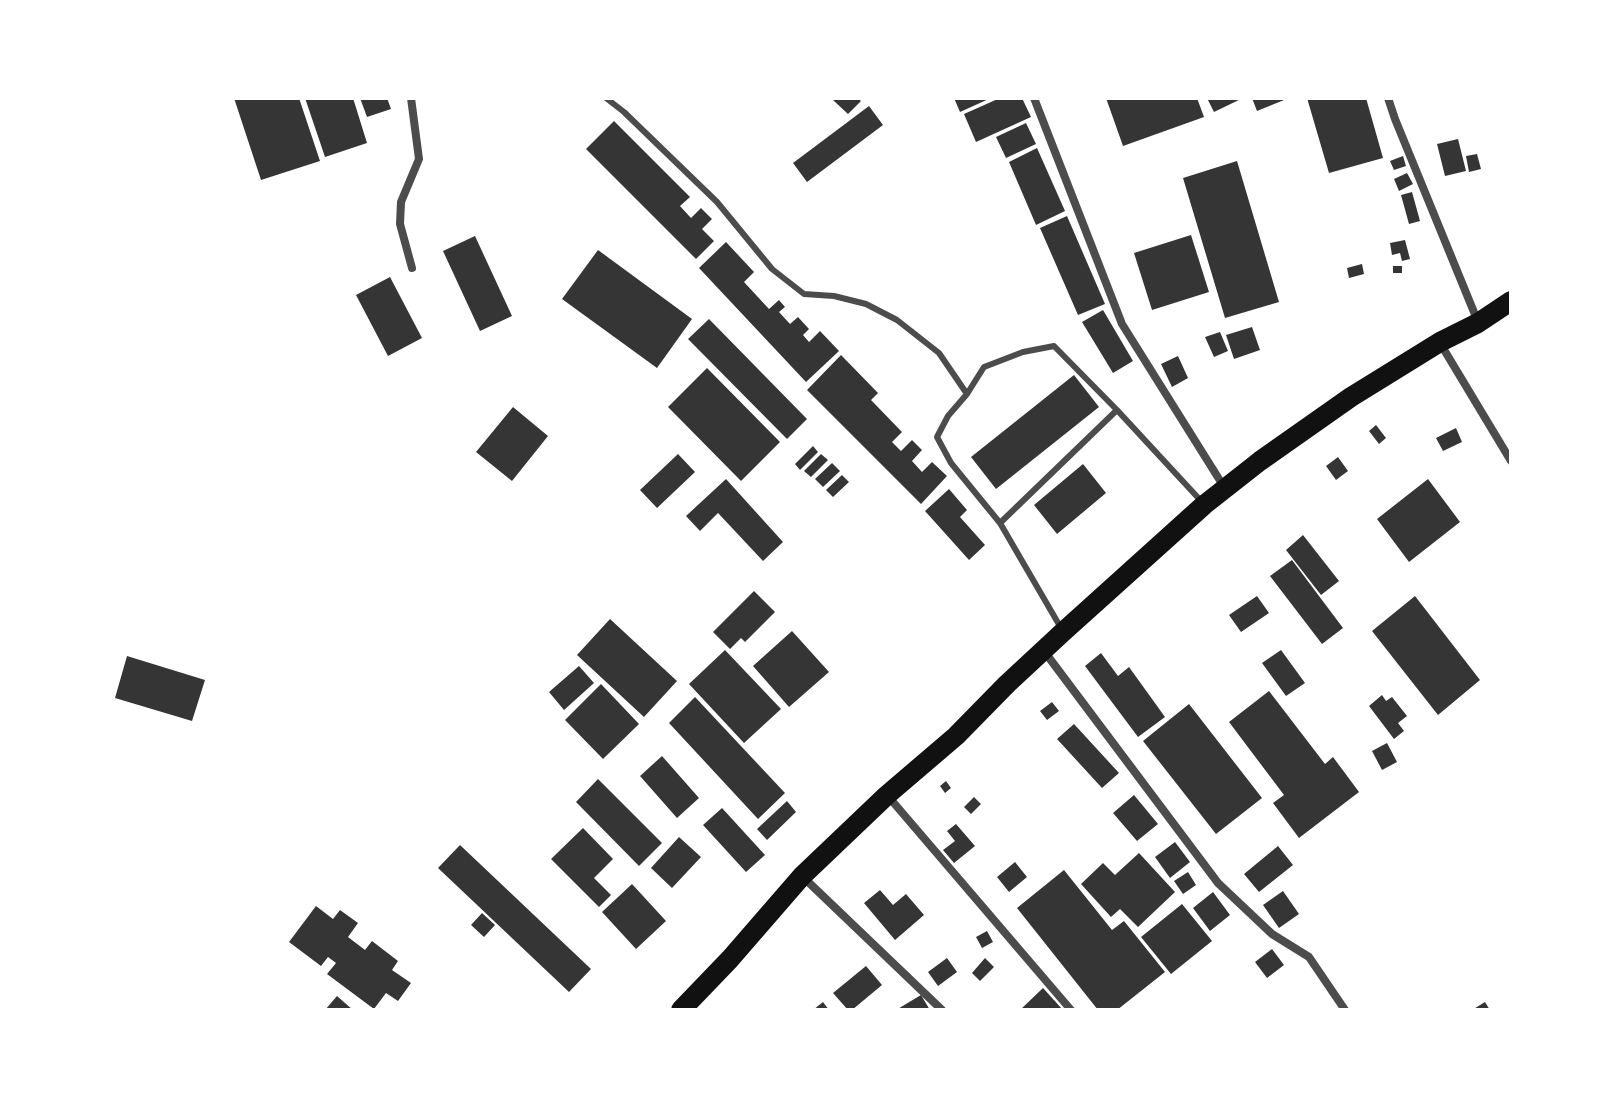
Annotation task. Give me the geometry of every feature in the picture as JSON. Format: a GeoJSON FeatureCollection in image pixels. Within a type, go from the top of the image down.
{"type":"FeatureCollection","features":[{"type":"Feature","properties":{"kind":"main road"},"geometry":{"type":"LineString","coordinates":[[681,1010],[802,876],[1204,505],[1351,397],[1511,301]]}},
{"type":"Feature","properties":{"kind":"street"},"geometry":{"type":"LineString","coordinates":[[411,98],[419,159],[401,202],[400,224],[412,268]]}},
{"type":"Feature","properties":{"kind":"street"},"geometry":{"type":"LineString","coordinates":[[1034,98],[1122,324],[1225,489]]}},
{"type":"Feature","properties":{"kind":"street"},"geometry":{"type":"LineString","coordinates":[[1388,98],[1478,323]]}},
{"type":"Feature","properties":{"kind":"street"},"geometry":{"type":"LineString","coordinates":[[1440,342],[1511,461]]}},
{"type":"Feature","properties":{"kind":"street"},"geometry":{"type":"LineString","coordinates":[[1044,650],[1218,883],[1272,934],[1309,957],[1345,1010]]}},
{"type":"Feature","properties":{"kind":"street"},"geometry":{"type":"LineString","coordinates":[[887,795],[1071,1010]]}},
{"type":"Feature","properties":{"kind":"street"},"geometry":{"type":"LineString","coordinates":[[802,876],[942,1010]]}},
{"type":"Feature","properties":{"kind":"lane"},"geometry":{"type":"LineString","coordinates":[[606,98],[717,202],[772,269],[804,294],[834,296],[866,304],[897,320],[939,353],[967,394]]}},
{"type":"Feature","properties":{"kind":"lane"},"geometry":{"type":"LineString","coordinates":[[1063,632],[1000,523],[951,463],[937,437],[948,416],[984,367],[1023,352],[1054,346],[1204,505]]}},
{"type":"Feature","properties":{"kind":"lane"},"geometry":{"type":"LineString","coordinates":[[1000,523],[1117,410]]}},
{"type":"Feature","properties":{"kind":"building"},"geometry":{"type":"Polygon","coordinates":[[[234,98],[299,98],[320,161],[261,180],[234,98]]]}},
{"type":"Feature","properties":{"kind":"building"},"geometry":{"type":"Polygon","coordinates":[[[305,98],[353,98],[367,143],[325,157],[305,98]]]}},
{"type":"Feature","properties":{"kind":"building"},"geometry":{"type":"Polygon","coordinates":[[[360,98],[387,98],[391,109],[367,117],[360,98]]]}},
{"type":"Feature","properties":{"kind":"building"},"geometry":{"type":"Polygon","coordinates":[[[857,98],[861,101],[848,114],[833,100],[857,98]]]}},
{"type":"Feature","properties":{"kind":"building"},"geometry":{"type":"Polygon","coordinates":[[[954,98],[991,98],[960,112],[954,98]]]}},
{"type":"Feature","properties":{"kind":"building"},"geometry":{"type":"Polygon","coordinates":[[[1000,98],[1022,98],[1031,117],[976,142],[964,114],[1000,98]]]}},
{"type":"Feature","properties":{"kind":"building"},"geometry":{"type":"Polygon","coordinates":[[[1106,98],[1197,98],[1204,117],[1123,146],[1106,98]]]}},
{"type":"Feature","properties":{"kind":"building"},"geometry":{"type":"Polygon","coordinates":[[[1207,98],[1243,98],[1214,112],[1207,98]]]}},
{"type":"Feature","properties":{"kind":"building"},"geometry":{"type":"Polygon","coordinates":[[[1252,98],[1289,98],[1257,111],[1252,98]]]}},
{"type":"Feature","properties":{"kind":"building"},"geometry":{"type":"Polygon","coordinates":[[[1307,98],[1366,98],[1383,158],[1329,173],[1307,98]]]}},
{"type":"Feature","properties":{"kind":"building"},"geometry":{"type":"Polygon","coordinates":[[[869,106],[883,125],[807,182],[793,163],[869,106]]]}},
{"type":"Feature","properties":{"kind":"building"},"geometry":{"type":"Polygon","coordinates":[[[614,121],[690,197],[680,206],[691,218],[701,208],[712,219],[702,229],[714,241],[696,259],[586,149],[614,121]]]}},
{"type":"Feature","properties":{"kind":"building"},"geometry":{"type":"Polygon","coordinates":[[[1026,123],[1036,144],[1006,158],[996,137],[1026,123]]]}},
{"type":"Feature","properties":{"kind":"building"},"geometry":{"type":"Polygon","coordinates":[[[1458,139],[1466,171],[1445,176],[1437,144],[1458,139]]]}},
{"type":"Feature","properties":{"kind":"building"},"geometry":{"type":"Polygon","coordinates":[[[1037,148],[1065,211],[1036,225],[1009,162],[1037,148]]]}},
{"type":"Feature","properties":{"kind":"building"},"geometry":{"type":"Polygon","coordinates":[[[1477,154],[1481,169],[1469,172],[1466,156],[1477,154]]]}},
{"type":"Feature","properties":{"kind":"building"},"geometry":{"type":"Polygon","coordinates":[[[1403,156],[1406,166],[1394,170],[1390,161],[1403,156]]]}},
{"type":"Feature","properties":{"kind":"building"},"geometry":{"type":"Polygon","coordinates":[[[1237,161],[1279,302],[1225,318],[1183,178],[1237,161]]]}},
{"type":"Feature","properties":{"kind":"building"},"geometry":{"type":"Polygon","coordinates":[[[1407,173],[1413,184],[1399,191],[1394,179],[1407,173]]]}},
{"type":"Feature","properties":{"kind":"building"},"geometry":{"type":"Polygon","coordinates":[[[1412,192],[1420,221],[1409,224],[1401,195],[1412,192]]]}},
{"type":"Feature","properties":{"kind":"building"},"geometry":{"type":"Polygon","coordinates":[[[1067,216],[1105,304],[1078,315],[1040,228],[1067,216]]]}},
{"type":"Feature","properties":{"kind":"building"},"geometry":{"type":"Polygon","coordinates":[[[1191,235],[1209,292],[1152,310],[1134,253],[1191,235]]]}},
{"type":"Feature","properties":{"kind":"building"},"geometry":{"type":"Polygon","coordinates":[[[475,236],[512,316],[480,331],[443,251],[475,236]]]}},
{"type":"Feature","properties":{"kind":"building"},"geometry":{"type":"Polygon","coordinates":[[[1405,240],[1410,259],[1402,261],[1400,253],[1392,255],[1390,243],[1405,240]]]}},
{"type":"Feature","properties":{"kind":"building"},"geometry":{"type":"Polygon","coordinates":[[[726,242],[754,272],[744,282],[769,309],[779,300],[785,307],[779,312],[790,324],[798,317],[809,329],[803,335],[809,342],[820,331],[839,351],[806,382],[699,268],[726,242]]]}},
{"type":"Feature","properties":{"kind":"building"},"geometry":{"type":"Polygon","coordinates":[[[598,250],[692,319],[657,368],[562,299],[598,250]]]}},
{"type":"Feature","properties":{"kind":"building"},"geometry":{"type":"Polygon","coordinates":[[[1362,264],[1364,274],[1349,278],[1347,268],[1362,264]]]}},
{"type":"Feature","properties":{"kind":"building"},"geometry":{"type":"Polygon","coordinates":[[[1393,266],[1402,266],[1402,273],[1393,273],[1393,266]]]}},
{"type":"Feature","properties":{"kind":"building"},"geometry":{"type":"Polygon","coordinates":[[[390,277],[422,338],[388,356],[356,295],[390,277]]]}},
{"type":"Feature","properties":{"kind":"building"},"geometry":{"type":"Polygon","coordinates":[[[1103,310],[1133,361],[1113,373],[1082,322],[1103,310]]]}},
{"type":"Feature","properties":{"kind":"building"},"geometry":{"type":"Polygon","coordinates":[[[709,319],[807,419],[787,439],[688,339],[709,319]]]}},
{"type":"Feature","properties":{"kind":"building"},"geometry":{"type":"Polygon","coordinates":[[[1252,327],[1260,350],[1234,359],[1226,335],[1252,327]]]}},
{"type":"Feature","properties":{"kind":"building"},"geometry":{"type":"Polygon","coordinates":[[[1220,332],[1228,351],[1214,357],[1205,337],[1220,332]]]}},
{"type":"Feature","properties":{"kind":"building"},"geometry":{"type":"Polygon","coordinates":[[[841,355],[878,393],[871,400],[902,432],[892,442],[901,451],[912,440],[922,450],[912,461],[922,472],[932,462],[947,476],[921,504],[807,390],[841,355]]]}},
{"type":"Feature","properties":{"kind":"building"},"geometry":{"type":"Polygon","coordinates":[[[1178,356],[1188,378],[1172,387],[1161,364],[1178,356]]]}},
{"type":"Feature","properties":{"kind":"building"},"geometry":{"type":"Polygon","coordinates":[[[707,368],[780,442],[741,481],[668,407],[707,368]]]}},
{"type":"Feature","properties":{"kind":"building"},"geometry":{"type":"Polygon","coordinates":[[[1074,375],[1099,407],[996,489],[971,457],[1074,375]]]}},
{"type":"Feature","properties":{"kind":"building"},"geometry":{"type":"Polygon","coordinates":[[[513,407],[548,436],[512,481],[476,452],[513,407]]]}},
{"type":"Feature","properties":{"kind":"building"},"geometry":{"type":"Polygon","coordinates":[[[1376,425],[1386,438],[1379,444],[1369,431],[1376,425]]]}},
{"type":"Feature","properties":{"kind":"building"},"geometry":{"type":"Polygon","coordinates":[[[1456,428],[1462,442],[1443,451],[1436,438],[1456,428]]]}},
{"type":"Feature","properties":{"kind":"building"},"geometry":{"type":"Polygon","coordinates":[[[813,446],[818,452],[800,470],[795,464],[813,446]]]}},
{"type":"Feature","properties":{"kind":"building"},"geometry":{"type":"Polygon","coordinates":[[[678,454],[695,472],[657,508],[640,490],[678,454]]]}},
{"type":"Feature","properties":{"kind":"building"},"geometry":{"type":"Polygon","coordinates":[[[821,454],[828,460],[811,477],[804,471],[821,454]]]}},
{"type":"Feature","properties":{"kind":"building"},"geometry":{"type":"Polygon","coordinates":[[[1338,457],[1348,471],[1336,480],[1326,466],[1338,457]]]}},
{"type":"Feature","properties":{"kind":"building"},"geometry":{"type":"Polygon","coordinates":[[[832,463],[840,471],[823,487],[815,479],[832,463]]]}},
{"type":"Feature","properties":{"kind":"building"},"geometry":{"type":"Polygon","coordinates":[[[1083,464],[1106,493],[1057,534],[1034,505],[1083,464]]]}},
{"type":"Feature","properties":{"kind":"building"},"geometry":{"type":"Polygon","coordinates":[[[842,475],[849,482],[833,497],[826,490],[842,475]]]}},
{"type":"Feature","properties":{"kind":"building"},"geometry":{"type":"Polygon","coordinates":[[[726,479],[783,542],[763,561],[718,513],[700,531],[686,516],[726,479]]]}},
{"type":"Feature","properties":{"kind":"building"},"geometry":{"type":"Polygon","coordinates":[[[1428,479],[1460,522],[1409,562],[1377,519],[1428,479]]]}},
{"type":"Feature","properties":{"kind":"building"},"geometry":{"type":"Polygon","coordinates":[[[949,489],[967,510],[960,517],[985,545],[969,560],[925,511],[949,489]]]}},
{"type":"Feature","properties":{"kind":"building"},"geometry":{"type":"Polygon","coordinates":[[[1303,535],[1339,581],[1321,595],[1286,550],[1303,535]]]}},
{"type":"Feature","properties":{"kind":"building"},"geometry":{"type":"Polygon","coordinates":[[[1292,560],[1343,628],[1322,644],[1270,576],[1292,560]]]}},
{"type":"Feature","properties":{"kind":"building"},"geometry":{"type":"Polygon","coordinates":[[[754,591],[775,612],[745,642],[741,638],[730,649],[713,632],[754,591]]]}},
{"type":"Feature","properties":{"kind":"building"},"geometry":{"type":"Polygon","coordinates":[[[1257,596],[1269,613],[1241,632],[1229,615],[1257,596]]]}},
{"type":"Feature","properties":{"kind":"building"},"geometry":{"type":"Polygon","coordinates":[[[1415,596],[1480,680],[1438,715],[1372,631],[1415,596]]]}},
{"type":"Feature","properties":{"kind":"building"},"geometry":{"type":"Polygon","coordinates":[[[610,619],[677,681],[644,717],[577,655],[610,619]]]}},
{"type":"Feature","properties":{"kind":"building"},"geometry":{"type":"Polygon","coordinates":[[[792,631],[829,672],[789,707],[753,666],[792,631]]]}},
{"type":"Feature","properties":{"kind":"building"},"geometry":{"type":"Polygon","coordinates":[[[725,650],[781,709],[744,743],[689,684],[725,650]]]}},
{"type":"Feature","properties":{"kind":"building"},"geometry":{"type":"Polygon","coordinates":[[[1281,650],[1305,683],[1286,696],[1262,663],[1281,650]]]}},
{"type":"Feature","properties":{"kind":"building"},"geometry":{"type":"Polygon","coordinates":[[[1101,653],[1118,676],[1129,667],[1165,717],[1138,737],[1085,666],[1101,653]]]}},
{"type":"Feature","properties":{"kind":"building"},"geometry":{"type":"Polygon","coordinates":[[[127,656],[205,680],[192,721],[115,698],[127,656]]]}},
{"type":"Feature","properties":{"kind":"building"},"geometry":{"type":"Polygon","coordinates":[[[579,666],[594,683],[564,710],[549,692],[579,666]]]}},
{"type":"Feature","properties":{"kind":"building"},"geometry":{"type":"Polygon","coordinates":[[[601,684],[639,724],[603,759],[565,720],[601,684]]]}},
{"type":"Feature","properties":{"kind":"building"},"geometry":{"type":"Polygon","coordinates":[[[1269,691],[1325,764],[1333,757],[1359,792],[1299,838],[1273,803],[1284,795],[1229,722],[1269,691]]]}},
{"type":"Feature","properties":{"kind":"building"},"geometry":{"type":"Polygon","coordinates":[[[1382,695],[1386,701],[1392,697],[1407,716],[1398,723],[1404,731],[1394,739],[1369,706],[1382,695]]]}},
{"type":"Feature","properties":{"kind":"building"},"geometry":{"type":"Polygon","coordinates":[[[695,697],[785,793],[758,819],[669,723],[695,697]]]}},
{"type":"Feature","properties":{"kind":"building"},"geometry":{"type":"Polygon","coordinates":[[[1052,702],[1059,711],[1047,720],[1040,711],[1052,702]]]}},
{"type":"Feature","properties":{"kind":"building"},"geometry":{"type":"Polygon","coordinates":[[[1189,704],[1262,798],[1216,834],[1143,741],[1189,704]]]}},
{"type":"Feature","properties":{"kind":"building"},"geometry":{"type":"Polygon","coordinates":[[[1074,724],[1119,773],[1102,788],[1057,739],[1074,724]]]}},
{"type":"Feature","properties":{"kind":"building"},"geometry":{"type":"Polygon","coordinates":[[[1387,743],[1397,762],[1382,770],[1372,751],[1387,743]]]}},
{"type":"Feature","properties":{"kind":"building"},"geometry":{"type":"Polygon","coordinates":[[[662,756],[699,798],[677,818],[640,776],[662,756]]]}},
{"type":"Feature","properties":{"kind":"building"},"geometry":{"type":"Polygon","coordinates":[[[598,779],[662,843],[639,866],[576,802],[598,779]]]}},
{"type":"Feature","properties":{"kind":"building"},"geometry":{"type":"Polygon","coordinates":[[[946,781],[951,788],[945,793],[940,786],[946,781]]]}},
{"type":"Feature","properties":{"kind":"building"},"geometry":{"type":"Polygon","coordinates":[[[1134,795],[1158,824],[1137,841],[1113,813],[1134,795]]]}},
{"type":"Feature","properties":{"kind":"building"},"geometry":{"type":"Polygon","coordinates":[[[974,797],[981,804],[971,814],[964,807],[974,797]]]}},
{"type":"Feature","properties":{"kind":"building"},"geometry":{"type":"Polygon","coordinates":[[[787,801],[796,812],[767,840],[757,829],[787,801]]]}},
{"type":"Feature","properties":{"kind":"building"},"geometry":{"type":"Polygon","coordinates":[[[722,808],[765,855],[746,872],[703,825],[722,808]]]}},
{"type":"Feature","properties":{"kind":"building"},"geometry":{"type":"Polygon","coordinates":[[[956,824],[975,846],[954,863],[943,850],[955,841],[947,831],[956,824]]]}},
{"type":"Feature","properties":{"kind":"building"},"geometry":{"type":"Polygon","coordinates":[[[583,828],[613,859],[594,878],[611,895],[599,907],[551,859],[583,828]]]}},
{"type":"Feature","properties":{"kind":"building"},"geometry":{"type":"Polygon","coordinates":[[[679,837],[701,857],[672,888],[651,868],[679,837]]]}},
{"type":"Feature","properties":{"kind":"building"},"geometry":{"type":"Polygon","coordinates":[[[1175,842],[1190,862],[1170,878],[1155,857],[1175,842]]]}},
{"type":"Feature","properties":{"kind":"building"},"geometry":{"type":"Polygon","coordinates":[[[460,845],[591,969],[569,992],[438,868],[460,845]]]}},
{"type":"Feature","properties":{"kind":"building"},"geometry":{"type":"Polygon","coordinates":[[[1278,846],[1293,865],[1259,892],[1244,874],[1278,846]]]}},
{"type":"Feature","properties":{"kind":"building"},"geometry":{"type":"Polygon","coordinates":[[[1139,853],[1175,892],[1138,927],[1120,909],[1111,917],[1081,884],[1103,863],[1115,875],[1139,853]]]}},
{"type":"Feature","properties":{"kind":"building"},"geometry":{"type":"Polygon","coordinates":[[[1015,862],[1027,877],[1009,892],[997,877],[1015,862]]]}},
{"type":"Feature","properties":{"kind":"building"},"geometry":{"type":"Polygon","coordinates":[[[1064,870],[1112,930],[1124,921],[1165,972],[1117,1010],[1098,1010],[1017,908],[1064,870]]]}},
{"type":"Feature","properties":{"kind":"building"},"geometry":{"type":"Polygon","coordinates":[[[1188,872],[1196,885],[1183,894],[1174,881],[1188,872]]]}},
{"type":"Feature","properties":{"kind":"building"},"geometry":{"type":"Polygon","coordinates":[[[632,884],[666,921],[636,949],[602,912],[632,884]]]}},
{"type":"Feature","properties":{"kind":"building"},"geometry":{"type":"Polygon","coordinates":[[[880,890],[893,905],[906,894],[924,915],[895,940],[864,903],[880,890]]]}},
{"type":"Feature","properties":{"kind":"building"},"geometry":{"type":"Polygon","coordinates":[[[1283,891],[1299,914],[1279,928],[1263,905],[1283,891]]]}},
{"type":"Feature","properties":{"kind":"building"},"geometry":{"type":"Polygon","coordinates":[[[1213,892],[1230,915],[1210,931],[1193,908],[1213,892]]]}},
{"type":"Feature","properties":{"kind":"building"},"geometry":{"type":"Polygon","coordinates":[[[1182,904],[1212,941],[1171,974],[1141,937],[1182,904]]]}},
{"type":"Feature","properties":{"kind":"building"},"geometry":{"type":"Polygon","coordinates":[[[316,906],[333,919],[340,910],[358,923],[348,937],[365,950],[372,941],[398,961],[392,970],[411,983],[398,1001],[386,993],[374,1009],[327,974],[336,963],[328,957],[321,966],[289,942],[316,906]]]}},
{"type":"Feature","properties":{"kind":"building"},"geometry":{"type":"Polygon","coordinates":[[[482,913],[495,925],[484,937],[471,925],[482,913]]]}},
{"type":"Feature","properties":{"kind":"building"},"geometry":{"type":"Polygon","coordinates":[[[987,931],[993,942],[982,948],[976,937],[987,931]]]}},
{"type":"Feature","properties":{"kind":"building"},"geometry":{"type":"Polygon","coordinates":[[[1272,949],[1284,965],[1267,978],[1255,962],[1272,949]]]}},
{"type":"Feature","properties":{"kind":"building"},"geometry":{"type":"Polygon","coordinates":[[[947,958],[957,972],[938,986],[928,972],[947,958]]]}},
{"type":"Feature","properties":{"kind":"building"},"geometry":{"type":"Polygon","coordinates":[[[985,958],[994,967],[980,981],[972,973],[985,958]]]}},
{"type":"Feature","properties":{"kind":"building"},"geometry":{"type":"Polygon","coordinates":[[[866,966],[882,985],[848,1010],[833,993],[866,966]]]}},
{"type":"Feature","properties":{"kind":"building"},"geometry":{"type":"Polygon","coordinates":[[[1043,988],[1063,1010],[1020,1010],[1043,988]]]}},
{"type":"Feature","properties":{"kind":"building"},"geometry":{"type":"Polygon","coordinates":[[[921,995],[930,1010],[896,1010],[921,995]]]}},
{"type":"Feature","properties":{"kind":"building"},"geometry":{"type":"Polygon","coordinates":[[[337,996],[353,1010],[325,1010],[337,996]]]}},
{"type":"Feature","properties":{"kind":"building"},"geometry":{"type":"Polygon","coordinates":[[[823,1002],[829,1010],[813,1010],[823,1002]]]}},
{"type":"Feature","properties":{"kind":"building"},"geometry":{"type":"Polygon","coordinates":[[[1485,1002],[1490,1010],[1472,1010],[1485,1002]]]}}]}
